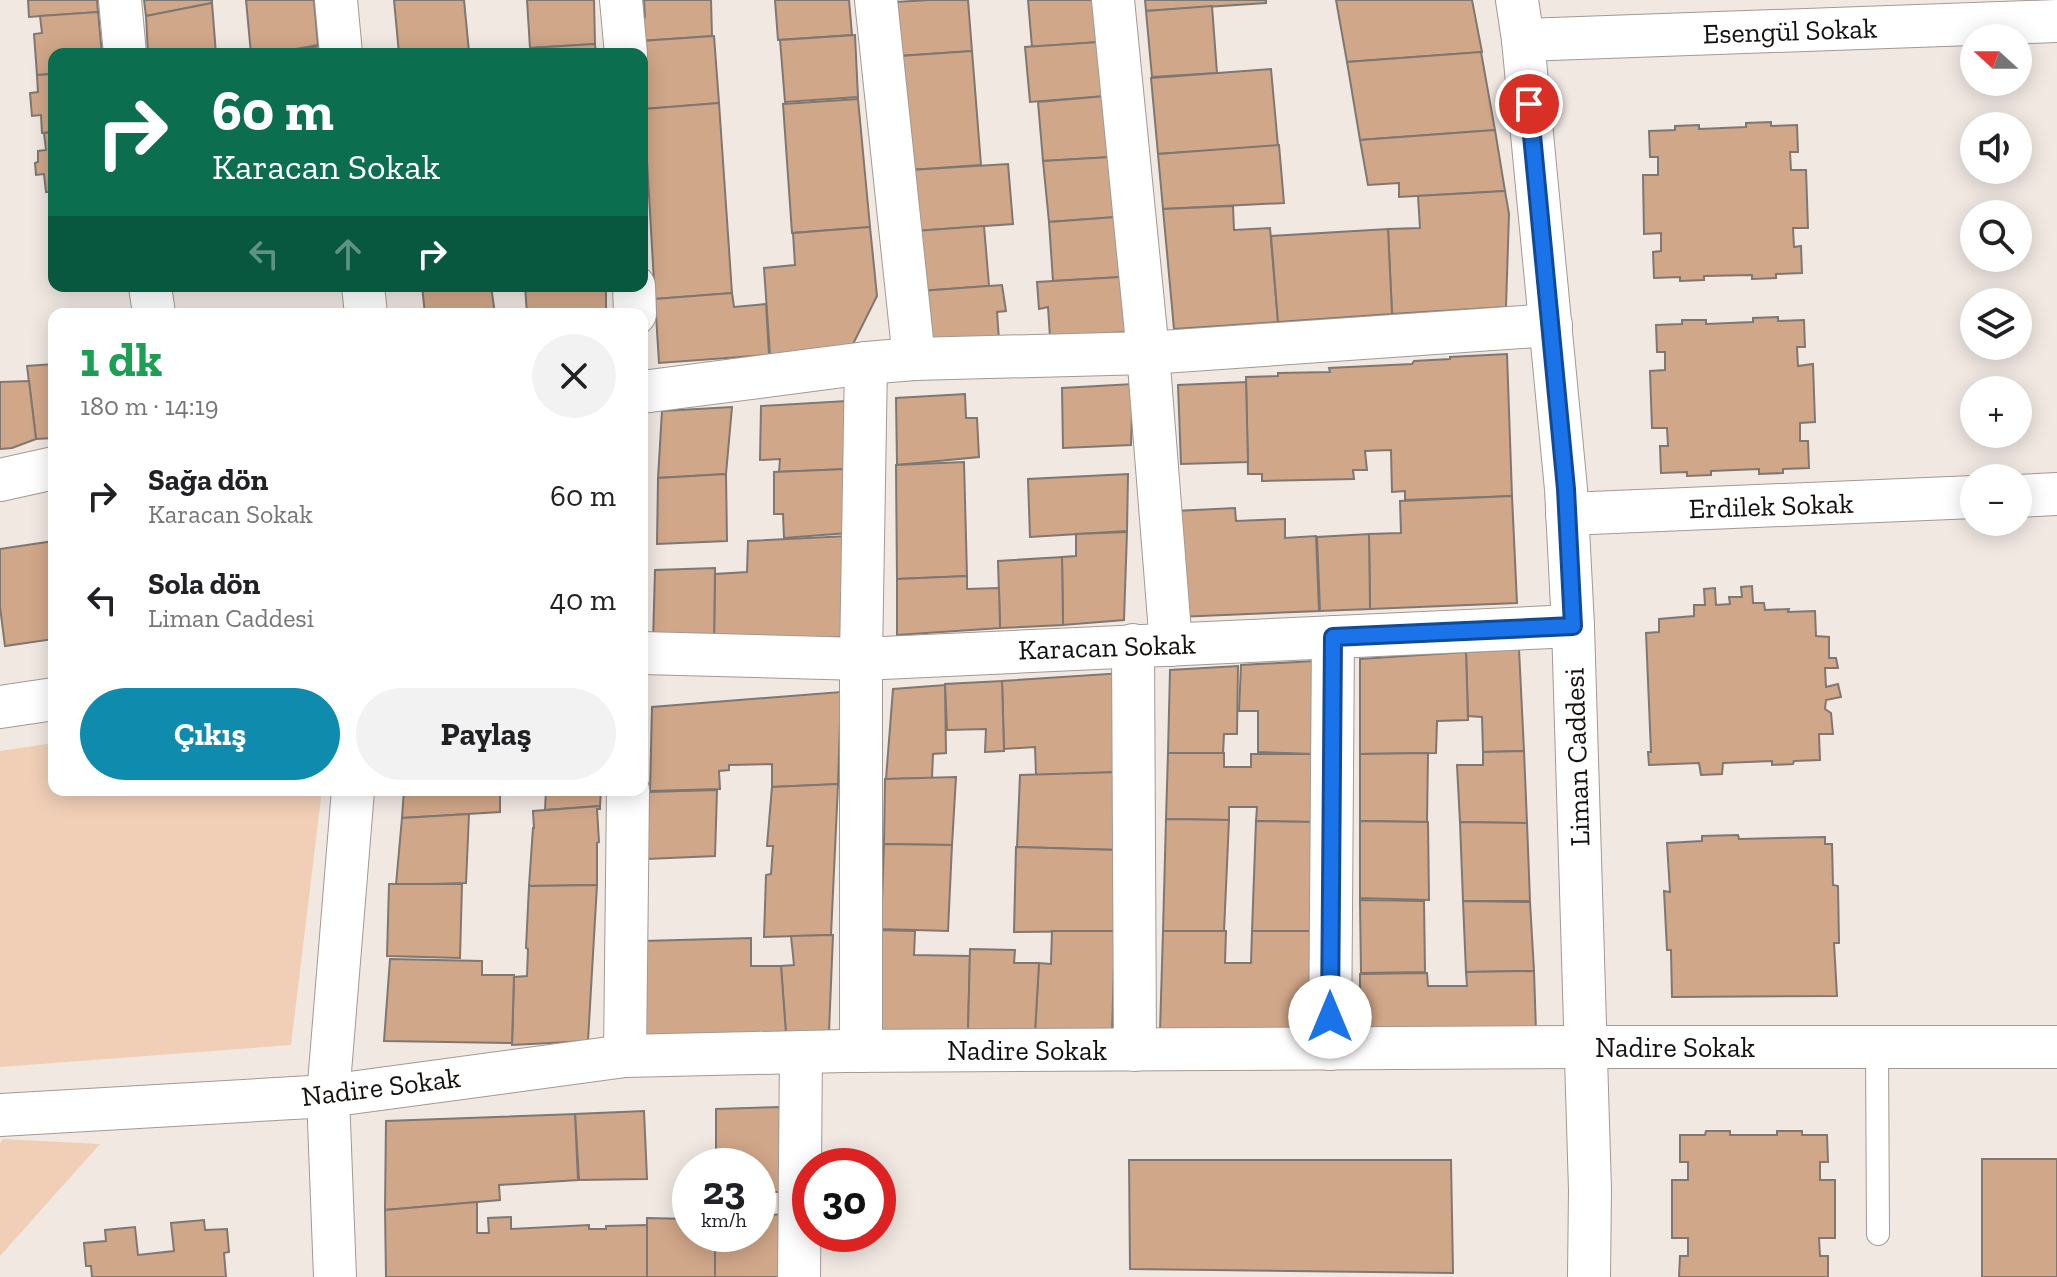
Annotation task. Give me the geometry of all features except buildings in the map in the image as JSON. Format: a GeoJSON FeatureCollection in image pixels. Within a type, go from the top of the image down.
{"type":"FeatureCollection","features":[{"type":"Feature","properties":{"kind":"street"},"geometry":{"type":"LineString","coordinates":[[120,0],[124,48]]}},
{"type":"Feature","properties":{"kind":"street"},"geometry":{"type":"LineString","coordinates":[[336,0],[340,48]]}},
{"type":"Feature","properties":{"kind":"street"},"geometry":{"type":"LineString","coordinates":[[621,0],[625,48]]}},
{"type":"Feature","properties":{"kind":"street"},"geometry":{"type":"LineString","coordinates":[[876,0],[914,359]]}},
{"type":"Feature","properties":{"kind":"street"},"geometry":{"type":"LineString","coordinates":[[1113,0],[1148,353],[1152,645],[1135,1050]]}},
{"type":"Feature","properties":{"kind":"street","name":"Esengül Sokak"},"geometry":{"type":"LineString","coordinates":[[1520,20],[2057,21]]}},
{"type":"Feature","properties":{"kind":"street","name":"Liman Caddesi"},"geometry":{"type":"LineString","coordinates":[[1520,20],[1567,514],[1590,1190],[1589,1277]]}},
{"type":"Feature","properties":{"kind":"street"},"geometry":{"type":"LineString","coordinates":[[648,391],[914,359],[1148,353],[1551,325]]}},
{"type":"Feature","properties":{"kind":"street"},"geometry":{"type":"LineString","coordinates":[[861,1051],[861,659],[866,363]]}},
{"type":"Feature","properties":{"kind":"street"},"geometry":{"type":"LineString","coordinates":[[0,480],[48,469]]}},
{"type":"Feature","properties":{"kind":"street"},"geometry":{"type":"LineString","coordinates":[[2032,495],[2057,494]]}},
{"type":"Feature","properties":{"kind":"street","name":"Erdilek Sokak"},"geometry":{"type":"LineString","coordinates":[[1567,514],[1960,498]]}},
{"type":"Feature","properties":{"kind":"street","name":"Karacan Sokak"},"geometry":{"type":"LineString","coordinates":[[648,653],[861,659],[1573,626]]}},
{"type":"Feature","properties":{"kind":"street"},"geometry":{"type":"LineString","coordinates":[[1330,1049],[1333,637]]}},
{"type":"Feature","properties":{"kind":"street"},"geometry":{"type":"LineString","coordinates":[[0,707],[48,700]]}},
{"type":"Feature","properties":{"kind":"street"},"geometry":{"type":"LineString","coordinates":[[335,1277],[328,1096],[353,796]]}},
{"type":"Feature","properties":{"kind":"street"},"geometry":{"type":"LineString","coordinates":[[625,1056],[628,796]]}},
{"type":"Feature","properties":{"kind":"street","name":"Nadire Sokak"},"geometry":{"type":"LineString","coordinates":[[0,1115],[328,1096],[625,1056],[861,1051],[2057,1047]]}},
{"type":"Feature","properties":{"kind":"street"},"geometry":{"type":"LineString","coordinates":[[799,1277],[801,1052]]}},
{"type":"Feature","properties":{"kind":"lane"},"geometry":{"type":"LineString","coordinates":[[1877,1047],[1878,1234]]}},
{"type":"Feature","properties":{"kind":"shaded area"},"geometry":{"type":"Polygon","coordinates":[[[48,744],[48,796],[321,796],[291,1045],[0,1067],[0,751],[48,744]]]}},
{"type":"Feature","properties":{"kind":"shaded area"},"geometry":{"type":"Polygon","coordinates":[[[3,1139],[100,1144],[0,1256],[0,1143],[3,1139]]]}},
{"type":"Feature","properties":{"kind":"route"},"geometry":{"type":"LineString","coordinates":[[1330,1017],[1333,637],[1573,626],[1566,489],[1529,104]]}}]}
